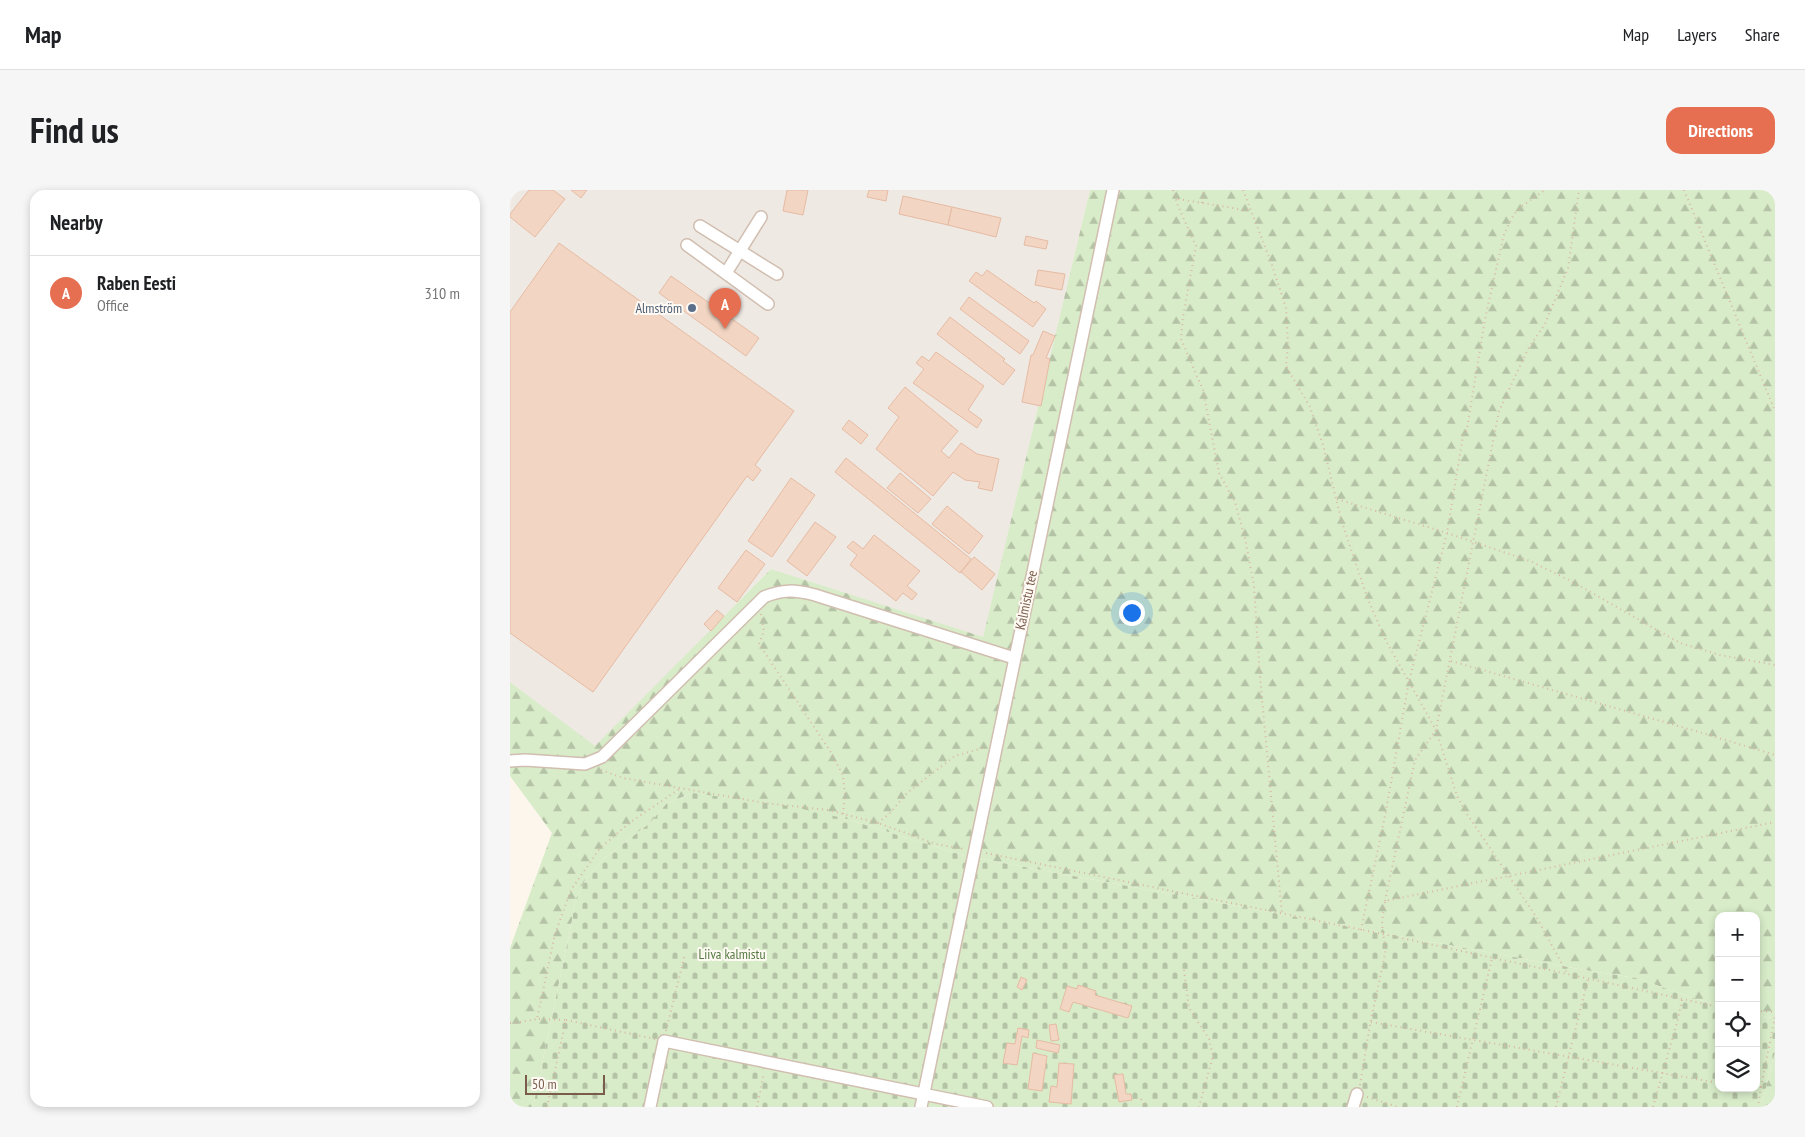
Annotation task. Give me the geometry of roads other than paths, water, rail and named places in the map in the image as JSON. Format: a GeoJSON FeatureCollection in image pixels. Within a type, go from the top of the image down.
{"type":"FeatureCollection","features":[{"type":"Feature","properties":{"kind":"street","name":"Kalmistu tee"},"geometry":{"type":"LineString","coordinates":[[921,1107],[1113,190]]}},
{"type":"Feature","properties":{"kind":"street"},"geometry":{"type":"LineString","coordinates":[[726,273],[761,217]]}},
{"type":"Feature","properties":{"kind":"street"},"geometry":{"type":"LineString","coordinates":[[700,226],[777,274]]}},
{"type":"Feature","properties":{"kind":"street"},"geometry":{"type":"LineString","coordinates":[[687,245],[768,304]]}},
{"type":"Feature","properties":{"kind":"street"},"geometry":{"type":"LineString","coordinates":[[510,761],[525,760],[585,764],[602,757],[764,597],[777,591],[796,591],[815,595],[1014,658]]}},
{"type":"Feature","properties":{"kind":"street"},"geometry":{"type":"LineString","coordinates":[[650,1107],[664,1041],[987,1107]]}},
{"type":"Feature","properties":{"kind":"street"},"geometry":{"type":"LineString","coordinates":[[1353,1107],[1358,1094]]}},
{"type":"Feature","properties":{"kind":"place","name":"Almström"},"geometry":{"type":"Point","coordinates":[692,308]}},
{"type":"Feature","properties":{"kind":"place","name":"Raben Eesti"},"geometry":{"type":"Point","coordinates":[725,329]}},
{"type":"Feature","properties":{"kind":"park label","name":"Liiva kalmistu"},"geometry":{"type":"Point","coordinates":[732,954]}}]}
